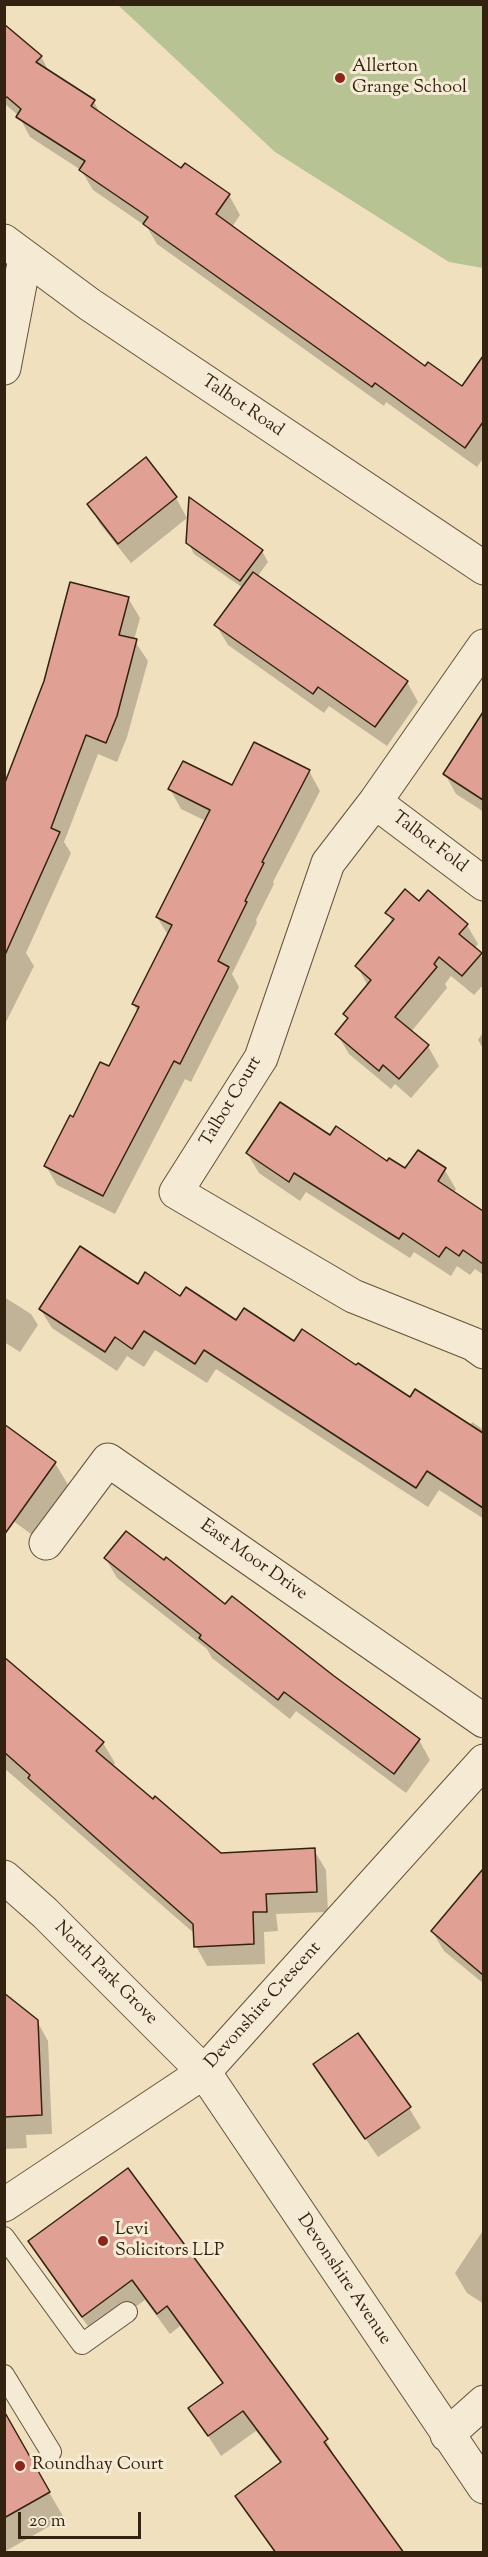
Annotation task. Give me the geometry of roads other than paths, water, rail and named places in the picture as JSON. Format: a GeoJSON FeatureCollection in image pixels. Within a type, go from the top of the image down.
{"type":"FeatureCollection","features":[{"type":"Feature","properties":{"kind":"street"},"geometry":{"type":"LineString","coordinates":[[4,368],[15,249]]}},
{"type":"Feature","properties":{"kind":"street","name":"Talbot Road"},"geometry":{"type":"LineString","coordinates":[[15,249],[89,304],[483,568]]}},
{"type":"Feature","properties":{"kind":"street","name":"Talbot Court"},"geometry":{"type":"LineString","coordinates":[[483,646],[375,802],[328,863],[261,1058],[177,1192],[353,1296],[472,1344],[483,1352]]}},
{"type":"Feature","properties":{"kind":"street","name":"Talbot Fold"},"geometry":{"type":"LineString","coordinates":[[375,802],[483,884]]}},
{"type":"Feature","properties":{"kind":"street","name":"East Moor Drive"},"geometry":{"type":"LineString","coordinates":[[46,1543],[108,1460],[483,1721]]}},
{"type":"Feature","properties":{"kind":"street","name":"Devonshire Crescent"},"geometry":{"type":"LineString","coordinates":[[4,2205],[204,2072],[483,1761]]}},
{"type":"Feature","properties":{"kind":"street","name":"North Park Grove"},"geometry":{"type":"LineString","coordinates":[[4,1877],[45,1913],[204,2072]]}},
{"type":"Feature","properties":{"kind":"street","name":"Devonshire Avenue"},"geometry":{"type":"LineString","coordinates":[[204,2072],[483,2487]]}},
{"type":"Feature","properties":{"kind":"street"},"geometry":{"type":"LineString","coordinates":[[447,2435],[483,2402]]}},
{"type":"Feature","properties":{"kind":"lane"},"geometry":{"type":"LineString","coordinates":[[4,2237],[82,2344],[127,2312]]}},
{"type":"Feature","properties":{"kind":"lane"},"geometry":{"type":"LineString","coordinates":[[4,2375],[11,2401],[51,2452]]}},
{"type":"Feature","properties":{"kind":"place","name":"Allerton Grange School"},"geometry":{"type":"Point","coordinates":[340,78]}},
{"type":"Feature","properties":{"kind":"place","name":"Levi Solicitors LLP"},"geometry":{"type":"Point","coordinates":[103,2241]}},
{"type":"Feature","properties":{"kind":"place","name":"Roundhay Court"},"geometry":{"type":"Point","coordinates":[20,2466]}}]}
